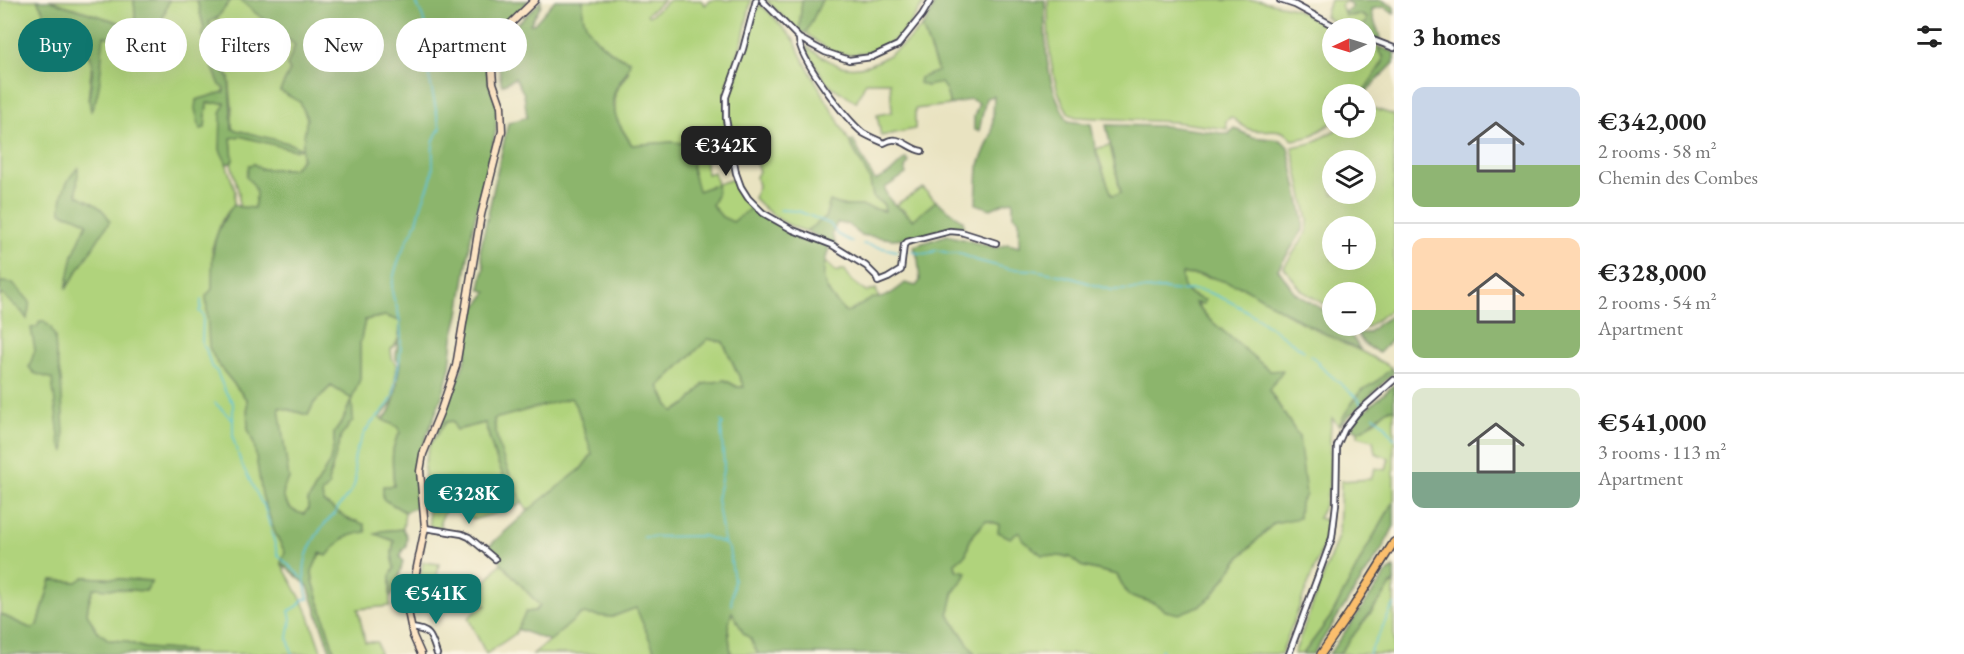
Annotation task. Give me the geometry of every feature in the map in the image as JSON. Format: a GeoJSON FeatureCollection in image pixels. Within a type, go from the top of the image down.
{"type":"FeatureCollection","features":[{"type":"Feature","properties":{"kind":"main road"},"geometry":{"type":"LineString","coordinates":[[1321,654],[1392,546]]}},
{"type":"Feature","properties":{"kind":"street"},"geometry":{"type":"LineString","coordinates":[[421,654],[411,628],[410,600],[425,528],[420,471],[423,454],[456,366],[481,215],[503,118],[491,72],[494,45],[511,21],[535,0]]}},
{"type":"Feature","properties":{"kind":"street"},"geometry":{"type":"LineString","coordinates":[[756,0],[743,49],[726,96],[726,119],[736,172],[748,198],[763,213],[793,230],[832,245],[866,266],[878,282],[888,279],[901,270],[904,245],[907,242],[950,231],[996,243]]}},
{"type":"Feature","properties":{"kind":"street"},"geometry":{"type":"LineString","coordinates":[[762,0],[799,38],[849,60],[872,57],[898,45],[931,0]]}},
{"type":"Feature","properties":{"kind":"street"},"geometry":{"type":"LineString","coordinates":[[1280,0],[1322,19]]}},
{"type":"Feature","properties":{"kind":"street"},"geometry":{"type":"LineString","coordinates":[[799,38],[802,49],[828,93],[862,131],[884,143],[896,140],[904,142],[914,150],[922,151]]}},
{"type":"Feature","properties":{"kind":"street"},"geometry":{"type":"LineString","coordinates":[[1376,41],[1394,48]]}},
{"type":"Feature","properties":{"kind":"street"},"geometry":{"type":"LineString","coordinates":[[1289,654],[1332,538],[1336,504],[1337,446],[1344,430],[1357,413],[1394,380]]}},
{"type":"Feature","properties":{"kind":"street"},"geometry":{"type":"LineString","coordinates":[[425,528],[469,537],[495,559]]}},
{"type":"Feature","properties":{"kind":"street"},"geometry":{"type":"LineString","coordinates":[[411,628],[428,632],[437,654]]}},
{"type":"Feature","properties":{"kind":"green space"},"geometry":{"type":"Polygon","coordinates":[[[0,0],[37,0],[46,18],[18,18],[18,72],[91,72],[88,101],[104,36],[105,72],[187,72],[187,18],[163,18],[169,0],[197,0],[202,18],[199,18],[199,72],[216,72],[224,88],[224,92],[196,100],[200,129],[205,128],[207,103],[225,103],[220,149],[235,191],[234,204],[222,220],[212,248],[217,363],[247,400],[248,429],[254,444],[275,533],[285,552],[281,563],[306,608],[322,654],[190,654],[190,651],[144,648],[125,641],[109,640],[96,630],[87,613],[94,587],[146,591],[151,581],[84,577],[78,582],[51,580],[38,625],[32,629],[0,614],[0,0]]]}},
{"type":"Feature","properties":{"kind":"green space"},"geometry":{"type":"Polygon","coordinates":[[[37,0],[48,0],[105,18],[98,93],[91,111],[89,99],[93,72],[93,18],[42,18],[44,12],[37,0]]]}},
{"type":"Feature","properties":{"kind":"green space"},"geometry":{"type":"Polygon","coordinates":[[[48,0],[134,0],[136,18],[105,18],[48,0]]]}},
{"type":"Feature","properties":{"kind":"green space"},"geometry":{"type":"Polygon","coordinates":[[[134,0],[169,0],[163,18],[135,18],[134,0]]]}},
{"type":"Feature","properties":{"kind":"green space"},"geometry":{"type":"Polygon","coordinates":[[[197,0],[231,0],[217,18],[202,18],[197,0]]]}},
{"type":"Feature","properties":{"kind":"green space"},"geometry":{"type":"Polygon","coordinates":[[[231,0],[240,0],[262,18],[217,18],[231,0]]]}},
{"type":"Feature","properties":{"kind":"green space"},"geometry":{"type":"Polygon","coordinates":[[[240,0],[529,1],[511,18],[396,18],[396,72],[487,72],[497,108],[496,130],[472,231],[450,367],[444,391],[418,459],[416,477],[419,506],[405,512],[383,499],[383,486],[394,486],[393,451],[400,433],[398,427],[383,420],[388,414],[396,393],[400,363],[396,359],[400,321],[385,316],[365,320],[360,343],[360,379],[352,399],[353,420],[341,436],[328,482],[329,486],[322,493],[323,502],[350,520],[364,524],[366,532],[343,539],[327,556],[320,553],[312,571],[335,654],[331,654],[308,586],[281,563],[285,552],[275,533],[262,495],[254,444],[248,429],[247,400],[217,363],[209,347],[206,296],[212,289],[214,244],[226,215],[234,204],[239,207],[254,208],[256,191],[246,177],[249,165],[254,164],[261,169],[293,169],[302,159],[307,118],[300,102],[280,91],[291,72],[291,56],[295,45],[291,42],[291,18],[262,18],[240,0]],[[331,386],[314,403],[308,415],[279,407],[289,479],[284,487],[283,497],[293,510],[304,514],[308,509],[308,501],[330,461],[334,433],[342,422],[352,399],[331,386]]]}},
{"type":"Feature","properties":{"kind":"green space"},"geometry":{"type":"Polygon","coordinates":[[[541,0],[541,5],[530,24],[534,24],[555,0],[583,0],[583,17],[591,33],[609,50],[630,61],[628,70],[615,91],[613,105],[617,120],[632,145],[672,142],[695,144],[692,169],[698,191],[717,184],[717,195],[712,205],[722,217],[733,222],[751,208],[792,233],[819,241],[829,248],[823,276],[825,284],[832,297],[846,313],[873,298],[890,294],[905,283],[916,286],[920,281],[914,246],[947,235],[996,248],[1008,244],[1019,247],[1019,220],[1013,215],[1013,201],[991,209],[976,204],[978,167],[992,133],[994,96],[986,98],[979,131],[974,130],[974,117],[979,103],[970,99],[950,105],[946,90],[941,83],[926,86],[919,83],[920,78],[938,71],[922,27],[936,0],[1045,0],[1046,47],[1054,92],[1068,121],[1091,124],[1097,156],[1112,195],[1121,193],[1106,125],[1164,126],[1229,134],[1234,128],[1252,137],[1281,140],[1288,147],[1303,218],[1303,230],[1278,269],[1295,293],[1322,309],[1322,332],[1245,288],[1204,275],[1182,274],[1185,289],[1205,300],[1204,304],[1195,303],[1209,319],[1270,371],[1283,370],[1269,390],[1299,437],[1306,495],[1300,503],[1299,518],[1274,523],[1240,557],[1212,596],[1201,605],[1179,614],[1128,595],[1117,575],[1081,566],[1070,557],[1042,555],[1023,540],[1019,532],[1010,538],[998,532],[999,524],[986,520],[970,539],[966,554],[955,563],[956,570],[967,572],[954,591],[948,614],[975,654],[758,654],[732,612],[728,627],[731,654],[655,652],[636,608],[612,617],[581,614],[550,641],[517,629],[526,612],[535,611],[540,606],[501,563],[500,559],[487,548],[537,503],[581,469],[592,454],[578,410],[571,398],[494,419],[501,452],[523,503],[516,507],[494,453],[485,423],[456,430],[453,421],[446,422],[437,435],[437,429],[466,357],[472,313],[487,292],[480,289],[484,267],[480,251],[508,123],[527,117],[524,94],[515,78],[502,85],[500,72],[527,72],[527,18],[523,18],[541,0]],[[708,339],[659,386],[674,412],[689,402],[704,384],[725,380],[737,387],[744,387],[723,342],[708,339]]]}},
{"type":"Feature","properties":{"kind":"green space"},"geometry":{"type":"Polygon","coordinates":[[[583,0],[664,0],[647,14],[649,16],[670,0],[701,0],[705,5],[711,0],[751,0],[743,39],[725,93],[727,147],[704,151],[707,174],[714,172],[717,184],[734,179],[741,195],[751,208],[733,222],[722,217],[712,205],[717,195],[698,191],[692,169],[672,142],[632,145],[615,118],[615,92],[629,71],[587,27],[583,15],[583,0]]]}},
{"type":"Feature","properties":{"kind":"green space"},"geometry":{"type":"Polygon","coordinates":[[[766,0],[802,0],[799,32],[766,0]]]}},
{"type":"Feature","properties":{"kind":"green space"},"geometry":{"type":"Polygon","coordinates":[[[802,0],[822,0],[806,33],[799,32],[802,0]]]}},
{"type":"Feature","properties":{"kind":"green space"},"geometry":{"type":"Polygon","coordinates":[[[822,0],[926,0],[910,24],[889,43],[863,53],[845,54],[829,49],[806,33],[822,0]]]}},
{"type":"Feature","properties":{"kind":"green space"},"geometry":{"type":"Polygon","coordinates":[[[1048,0],[1257,0],[1294,8],[1322,23],[1322,72],[1376,72],[1376,46],[1379,47],[1379,52],[1383,56],[1383,62],[1369,84],[1322,84],[1322,129],[1309,137],[1293,140],[1283,132],[1249,129],[1231,117],[1226,121],[1227,129],[1174,122],[1076,117],[1069,114],[1057,88],[1049,45],[1048,0]]]}},
{"type":"Feature","properties":{"kind":"green space"},"geometry":{"type":"Polygon","coordinates":[[[1330,0],[1348,0],[1341,5],[1345,16],[1361,15],[1367,18],[1328,18],[1325,16],[1330,0]]]}},
{"type":"Feature","properties":{"kind":"green space"},"geometry":{"type":"Polygon","coordinates":[[[1348,0],[1382,0],[1394,7],[1394,14],[1384,7],[1372,9],[1373,18],[1361,15],[1345,16],[1344,12],[1351,9],[1352,5],[1347,2],[1348,0]]]}},
{"type":"Feature","properties":{"kind":"green space"},"geometry":{"type":"Polygon","coordinates":[[[759,4],[795,41],[870,180],[873,197],[884,205],[886,212],[830,202],[825,218],[806,231],[778,219],[754,198],[758,186],[756,177],[759,171],[749,146],[731,132],[728,118],[729,97],[759,4]]]}},
{"type":"Feature","properties":{"kind":"green space"},"geometry":{"type":"Polygon","coordinates":[[[1376,26],[1379,33],[1380,41],[1376,39],[1376,26]]]}},
{"type":"Feature","properties":{"kind":"green space"},"geometry":{"type":"Polygon","coordinates":[[[922,27],[938,72],[920,78],[926,86],[941,82],[950,105],[915,109],[915,129],[881,136],[877,115],[892,112],[890,82],[866,82],[856,102],[826,83],[804,45],[841,66],[864,66],[886,57],[922,27]]]}},
{"type":"Feature","properties":{"kind":"green space"},"geometry":{"type":"Polygon","coordinates":[[[291,42],[295,45],[291,56],[291,42]]]}},
{"type":"Feature","properties":{"kind":"green space"},"geometry":{"type":"Polygon","coordinates":[[[1379,47],[1394,52],[1394,63],[1374,84],[1369,84],[1383,62],[1383,56],[1379,52],[1379,47]]]}},
{"type":"Feature","properties":{"kind":"green space"},"geometry":{"type":"Polygon","coordinates":[[[215,72],[225,72],[229,78],[232,129],[288,143],[302,149],[295,150],[240,136],[231,138],[233,160],[227,164],[220,150],[221,114],[225,103],[207,103],[205,128],[200,129],[195,109],[196,100],[224,92],[224,88],[220,85],[215,72]]]}},
{"type":"Feature","properties":{"kind":"green space"},"geometry":{"type":"Polygon","coordinates":[[[225,72],[289,72],[280,91],[300,102],[307,118],[302,159],[293,169],[261,169],[254,164],[256,195],[254,208],[239,207],[239,193],[231,163],[233,160],[231,138],[240,136],[295,150],[301,149],[288,143],[232,129],[229,78],[225,72]]]}},
{"type":"Feature","properties":{"kind":"green space"},"geometry":{"type":"Polygon","coordinates":[[[1376,109],[1394,115],[1394,307],[1376,320],[1376,282],[1322,282],[1322,303],[1302,291],[1284,267],[1307,232],[1308,221],[1292,147],[1312,143],[1322,137],[1376,138],[1376,109]]]}},
{"type":"Feature","properties":{"kind":"green space"},"geometry":{"type":"Polygon","coordinates":[[[853,140],[875,181],[890,173],[906,158],[909,162],[905,168],[906,174],[885,188],[892,202],[913,220],[936,201],[963,221],[964,227],[919,237],[892,239],[861,235],[847,224],[837,223],[832,234],[836,245],[806,231],[825,218],[830,201],[843,206],[863,206],[885,211],[884,205],[873,197],[870,180],[850,142],[853,140]]]}},
{"type":"Feature","properties":{"kind":"green space"},"geometry":{"type":"Polygon","coordinates":[[[1110,145],[1121,194],[1111,195],[1096,149],[1110,145]]]}},
{"type":"Feature","properties":{"kind":"green space"},"geometry":{"type":"Polygon","coordinates":[[[78,168],[77,195],[100,208],[110,221],[66,289],[73,255],[87,223],[61,212],[65,188],[70,177],[78,168]]]}},
{"type":"Feature","properties":{"kind":"green space"},"geometry":{"type":"Polygon","coordinates":[[[923,188],[936,201],[913,220],[895,205],[923,188]]]}},
{"type":"Feature","properties":{"kind":"green space"},"geometry":{"type":"Polygon","coordinates":[[[825,261],[836,272],[844,269],[852,281],[867,292],[876,289],[879,299],[846,314],[822,281],[825,261]]]}},
{"type":"Feature","properties":{"kind":"green space"},"geometry":{"type":"Polygon","coordinates":[[[1182,274],[1230,282],[1260,296],[1287,314],[1322,332],[1322,336],[1330,336],[1392,368],[1375,383],[1361,390],[1339,426],[1332,418],[1329,482],[1324,506],[1318,518],[1328,521],[1326,538],[1281,654],[975,654],[948,614],[954,592],[967,572],[956,570],[955,563],[966,554],[970,539],[986,520],[1019,532],[1042,555],[1070,557],[1081,566],[1117,575],[1128,595],[1154,603],[1166,611],[1212,596],[1240,557],[1274,523],[1299,437],[1269,390],[1270,371],[1209,319],[1182,285],[1182,274]]]}},
{"type":"Feature","properties":{"kind":"green space"},"geometry":{"type":"Polygon","coordinates":[[[0,283],[13,283],[30,302],[27,319],[3,295],[0,296],[0,283]]]}},
{"type":"Feature","properties":{"kind":"green space"},"geometry":{"type":"Polygon","coordinates":[[[1394,314],[1392,326],[1394,326],[1394,337],[1379,353],[1364,344],[1359,336],[1376,336],[1376,326],[1394,314]]]}},
{"type":"Feature","properties":{"kind":"green space"},"geometry":{"type":"Polygon","coordinates":[[[385,316],[400,321],[400,329],[398,340],[391,349],[392,359],[397,365],[392,403],[380,418],[398,427],[400,433],[393,451],[394,486],[383,499],[405,512],[403,529],[381,531],[376,534],[394,540],[392,553],[394,569],[390,576],[390,606],[358,609],[365,642],[377,642],[380,654],[335,654],[312,571],[320,553],[335,547],[339,540],[350,534],[357,521],[350,520],[323,502],[322,493],[332,472],[341,436],[353,420],[351,400],[342,422],[334,433],[330,461],[308,501],[308,509],[304,514],[291,509],[283,497],[279,407],[308,415],[314,403],[331,386],[337,388],[360,379],[360,343],[365,320],[385,316]]]}},
{"type":"Feature","properties":{"kind":"green space"},"geometry":{"type":"Polygon","coordinates":[[[40,321],[44,321],[51,328],[55,337],[61,379],[65,452],[60,444],[52,379],[34,373],[29,367],[35,350],[31,328],[37,327],[40,321]]]}},
{"type":"Feature","properties":{"kind":"green space"},"geometry":{"type":"Polygon","coordinates":[[[1330,336],[1352,336],[1360,349],[1330,336]]]}},
{"type":"Feature","properties":{"kind":"green space"},"geometry":{"type":"Polygon","coordinates":[[[708,339],[723,342],[744,387],[738,387],[725,380],[704,384],[689,402],[674,412],[659,386],[708,339]]]}},
{"type":"Feature","properties":{"kind":"green space"},"geometry":{"type":"Polygon","coordinates":[[[1392,368],[1394,372],[1339,426],[1361,390],[1375,383],[1392,368]]]}},
{"type":"Feature","properties":{"kind":"green space"},"geometry":{"type":"Polygon","coordinates":[[[1394,385],[1394,409],[1388,409],[1365,428],[1358,431],[1352,428],[1359,416],[1394,385]]]}},
{"type":"Feature","properties":{"kind":"green space"},"geometry":{"type":"Polygon","coordinates":[[[571,397],[578,410],[592,454],[581,469],[528,511],[505,467],[494,419],[571,397]]]}},
{"type":"Feature","properties":{"kind":"green space"},"geometry":{"type":"Polygon","coordinates":[[[1388,409],[1394,409],[1394,501],[1332,615],[1303,654],[1294,654],[1339,534],[1341,481],[1371,479],[1375,468],[1386,470],[1389,458],[1375,453],[1373,440],[1358,436],[1358,431],[1374,422],[1388,409]]]}},
{"type":"Feature","properties":{"kind":"green space"},"geometry":{"type":"Polygon","coordinates":[[[453,421],[456,430],[485,423],[494,453],[516,507],[476,519],[470,518],[471,506],[451,497],[440,522],[442,528],[430,527],[424,466],[430,444],[446,422],[453,421]]]}},
{"type":"Feature","properties":{"kind":"green space"},"geometry":{"type":"Polygon","coordinates":[[[1394,501],[1394,526],[1382,549],[1313,654],[1303,654],[1332,615],[1394,501]]]}},
{"type":"Feature","properties":{"kind":"green space"},"geometry":{"type":"Polygon","coordinates":[[[403,529],[407,537],[406,548],[403,549],[400,557],[403,561],[399,577],[400,585],[390,597],[390,576],[394,569],[392,553],[394,541],[375,534],[381,531],[403,529]]]}},
{"type":"Feature","properties":{"kind":"green space"},"geometry":{"type":"Polygon","coordinates":[[[423,562],[439,564],[432,605],[414,601],[423,562]]]}},
{"type":"Feature","properties":{"kind":"green space"},"geometry":{"type":"Polygon","coordinates":[[[501,563],[540,606],[535,611],[526,612],[515,634],[486,654],[468,618],[487,605],[467,608],[471,599],[501,563]]]}},
{"type":"Feature","properties":{"kind":"green space"},"geometry":{"type":"Polygon","coordinates":[[[1394,568],[1394,581],[1387,591],[1339,654],[1329,654],[1386,574],[1394,568]]]}},
{"type":"Feature","properties":{"kind":"green space"},"geometry":{"type":"Polygon","coordinates":[[[84,577],[152,581],[146,591],[94,588],[87,613],[96,630],[109,640],[125,641],[144,648],[191,651],[190,654],[0,654],[0,614],[32,629],[38,625],[51,580],[77,582],[84,577]]]}},
{"type":"Feature","properties":{"kind":"green space"},"geometry":{"type":"Polygon","coordinates":[[[1394,581],[1394,654],[1339,654],[1387,591],[1394,581]]]}},
{"type":"Feature","properties":{"kind":"green space"},"geometry":{"type":"Polygon","coordinates":[[[637,607],[655,652],[678,654],[533,654],[581,614],[612,617],[637,607]]]}},
{"type":"Feature","properties":{"kind":"green space"},"geometry":{"type":"Polygon","coordinates":[[[732,612],[758,654],[731,654],[728,627],[732,612]]]}},
{"type":"Feature","properties":{"kind":"waterway"},"geometry":{"type":"LineString","coordinates":[[292,654],[288,638],[291,619],[289,611],[298,606],[303,599],[308,599],[304,572],[310,547],[320,530],[353,488],[356,477],[354,458],[358,446],[368,427],[391,401],[394,392],[401,336],[400,319],[392,292],[393,281],[400,256],[416,223],[430,182],[433,172],[434,140],[441,128],[428,71],[427,31],[415,0]]}},
{"type":"Feature","properties":{"kind":"waterway"},"geometry":{"type":"LineString","coordinates":[[780,210],[798,211],[830,224],[837,234],[852,242]]}},
{"type":"Feature","properties":{"kind":"waterway"},"geometry":{"type":"LineString","coordinates":[[863,244],[897,251]]}},
{"type":"Feature","properties":{"kind":"waterway"},"geometry":{"type":"LineString","coordinates":[[912,251],[928,253],[937,250],[959,253],[1009,269],[1034,270],[1069,277],[1111,290],[1202,291],[1246,310],[1304,351]]}},
{"type":"Feature","properties":{"kind":"waterway"},"geometry":{"type":"LineString","coordinates":[[201,300],[199,311],[203,315],[202,345],[206,349],[211,366],[217,372],[233,403],[233,438],[241,463],[264,505],[278,555],[302,578]]}},
{"type":"Feature","properties":{"kind":"waterway"},"geometry":{"type":"LineString","coordinates":[[1310,355],[1362,405]]}},
{"type":"Feature","properties":{"kind":"waterway"},"geometry":{"type":"LineString","coordinates":[[215,403],[232,419]]}},
{"type":"Feature","properties":{"kind":"waterway"},"geometry":{"type":"LineString","coordinates":[[1374,416],[1385,425],[1394,439]]}},
{"type":"Feature","properties":{"kind":"waterway"},"geometry":{"type":"LineString","coordinates":[[721,421],[723,423],[721,427],[724,465],[717,499],[724,542]]}},
{"type":"Feature","properties":{"kind":"waterway"},"geometry":{"type":"LineString","coordinates":[[643,537],[703,536],[724,543],[729,549],[734,580],[731,605]]}},
{"type":"Feature","properties":{"kind":"waterway"},"geometry":{"type":"LineString","coordinates":[[1369,654],[1394,604]]}},
{"type":"Feature","properties":{"kind":"waterway"},"geometry":{"type":"LineString","coordinates":[[1161,654],[1162,649]]}}]}
